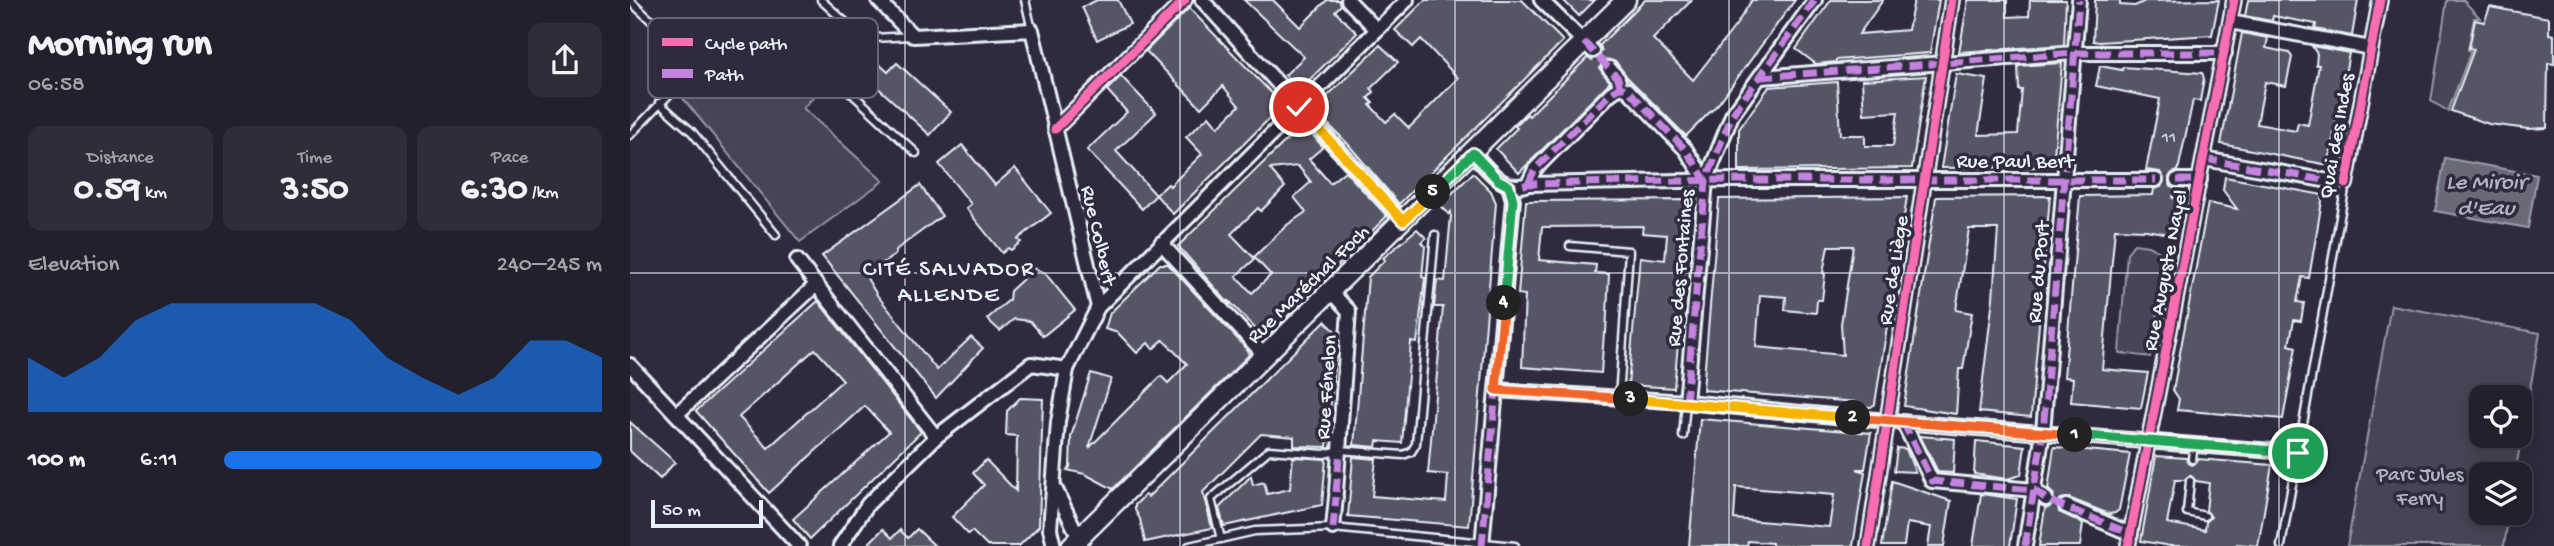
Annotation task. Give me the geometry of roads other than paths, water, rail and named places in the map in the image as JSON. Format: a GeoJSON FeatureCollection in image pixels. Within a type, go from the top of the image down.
{"type":"FeatureCollection","features":[{"type":"Feature","properties":{"kind":"street"},"geometry":{"type":"LineString","coordinates":[[878,0],[913,36],[1031,30]]}},
{"type":"Feature","properties":{"kind":"street"},"geometry":{"type":"LineString","coordinates":[[1055,128],[1185,0]]}},
{"type":"Feature","properties":{"kind":"street"},"geometry":{"type":"LineString","coordinates":[[1202,0],[1403,221]]}},
{"type":"Feature","properties":{"kind":"street"},"geometry":{"type":"LineString","coordinates":[[1348,0],[1377,30]]}},
{"type":"Feature","properties":{"kind":"street"},"geometry":{"type":"LineString","coordinates":[[1098,307],[1407,0]]}},
{"type":"Feature","properties":{"kind":"street"},"geometry":{"type":"LineString","coordinates":[[1541,0],[1589,47]]}},
{"type":"Feature","properties":{"kind":"street","name":"Rue Maréchal Foch"},"geometry":{"type":"LineString","coordinates":[[1075,542],[1473,153],[1589,47],[1626,0]]}},
{"type":"Feature","properties":{"kind":"street","name":"Rue des Fontaines"},"geometry":{"type":"LineString","coordinates":[[1686,402],[1706,181],[1732,115],[1815,0]]}},
{"type":"Feature","properties":{"kind":"street","name":"Rue de Liège"},"geometry":{"type":"LineString","coordinates":[[1868,546],[1952,0]]}},
{"type":"Feature","properties":{"kind":"street","name":"Rue du Port"},"geometry":{"type":"LineString","coordinates":[[2025,546],[2043,432],[2079,0]]}},
{"type":"Feature","properties":{"kind":"street","name":"Rue Auguste Nayel"},"geometry":{"type":"LineString","coordinates":[[2129,540],[2234,0]]}},
{"type":"Feature","properties":{"kind":"street","name":"Quai des Indes"},"geometry":{"type":"LineString","coordinates":[[2346,184],[2380,0]]}},
{"type":"Feature","properties":{"kind":"street"},"geometry":{"type":"LineString","coordinates":[[2230,22],[2371,48]]}},
{"type":"Feature","properties":{"kind":"street","name":"Rue Colbert"},"geometry":{"type":"LineString","coordinates":[[1031,30],[1098,307],[1068,369],[1058,422],[1050,528],[1054,546]]}},
{"type":"Feature","properties":{"kind":"street"},"geometry":{"type":"LineString","coordinates":[[1761,77],[2074,53],[2225,53]]}},
{"type":"Feature","properties":{"kind":"street"},"geometry":{"type":"LineString","coordinates":[[1609,68],[1618,78],[1620,87]]}},
{"type":"Feature","properties":{"kind":"street"},"geometry":{"type":"LineString","coordinates":[[1620,87],[1628,90],[1686,150],[1706,181]]}},
{"type":"Feature","properties":{"kind":"street"},"geometry":{"type":"LineString","coordinates":[[1528,184],[1535,169],[1620,87]]}},
{"type":"Feature","properties":{"kind":"street"},"geometry":{"type":"LineString","coordinates":[[1473,153],[1498,180],[1509,186],[1513,200],[1482,544]]}},
{"type":"Feature","properties":{"kind":"street"},"geometry":{"type":"LineString","coordinates":[[2204,159],[2346,184]]}},
{"type":"Feature","properties":{"kind":"street","name":"Rue Paul Bert"},"geometry":{"type":"LineString","coordinates":[[1509,186],[1706,181],[2064,178],[2156,180]]}},
{"type":"Feature","properties":{"kind":"street"},"geometry":{"type":"LineString","coordinates":[[2177,180],[2200,180]]}},
{"type":"Feature","properties":{"kind":"street"},"geometry":{"type":"LineString","coordinates":[[1161,243],[1265,356]]}},
{"type":"Feature","properties":{"kind":"street"},"geometry":{"type":"LineString","coordinates":[[797,260],[936,437]]}},
{"type":"Feature","properties":{"kind":"street"},"geometry":{"type":"LineString","coordinates":[[678,413],[816,285]]}},
{"type":"Feature","properties":{"kind":"street","name":"Rue Fénelon"},"geometry":{"type":"LineString","coordinates":[[1331,292],[1349,311],[1333,528]]}},
{"type":"Feature","properties":{"kind":"street"},"geometry":{"type":"LineString","coordinates":[[840,546],[868,504],[936,437],[1031,364],[1068,369]]}},
{"type":"Feature","properties":{"kind":"street"},"geometry":{"type":"LineString","coordinates":[[630,365],[678,413],[799,546]]}},
{"type":"Feature","properties":{"kind":"street"},"geometry":{"type":"LineString","coordinates":[[1496,390],[1686,402],[1887,421],[2298,453]]}},
{"type":"Feature","properties":{"kind":"street"},"geometry":{"type":"LineString","coordinates":[[1903,422],[1932,481],[2034,490],[2046,499]]}},
{"type":"Feature","properties":{"kind":"street","name":"Rue Colbert"},"geometry":{"type":"LineString","coordinates":[[1054,486],[1075,542]]}},
{"type":"Feature","properties":{"kind":"street"},"geometry":{"type":"LineString","coordinates":[[2066,506],[2129,540]]}},
{"type":"Feature","properties":{"kind":"lane"},"geometry":{"type":"LineString","coordinates":[[821,0],[841,18]]}},
{"type":"Feature","properties":{"kind":"lane"},"geometry":{"type":"LineString","coordinates":[[1025,0],[1031,30]]}},
{"type":"Feature","properties":{"kind":"lane"},"geometry":{"type":"LineString","coordinates":[[630,1],[648,18]]}},
{"type":"Feature","properties":{"kind":"lane"},"geometry":{"type":"LineString","coordinates":[[878,38],[913,36]]}},
{"type":"Feature","properties":{"kind":"lane"},"geometry":{"type":"LineString","coordinates":[[630,135],[664,98]]}},
{"type":"Feature","properties":{"kind":"lane"},"geometry":{"type":"LineString","coordinates":[[857,98],[916,153]]}},
{"type":"Feature","properties":{"kind":"lane"},"geometry":{"type":"LineString","coordinates":[[659,103],[692,132],[776,235]]}},
{"type":"Feature","properties":{"kind":"lane","name":"Quai des Indes"},"geometry":{"type":"LineString","coordinates":[[2281,546],[2346,184]]}},
{"type":"Feature","properties":{"kind":"lane"},"geometry":{"type":"LineString","coordinates":[[1221,539],[1212,499],[1269,450],[1324,454],[1340,450],[1403,455],[1411,452],[1416,444],[1434,235]]}},
{"type":"Feature","properties":{"kind":"lane"},"geometry":{"type":"LineString","coordinates":[[1570,246],[1629,251],[1619,398]]}},
{"type":"Feature","properties":{"kind":"lane"},"geometry":{"type":"LineString","coordinates":[[1683,436],[1686,402]]}},
{"type":"Feature","properties":{"kind":"lane"},"geometry":{"type":"LineString","coordinates":[[2192,458],[2194,444]]}},
{"type":"Feature","properties":{"kind":"lane"},"geometry":{"type":"LineString","coordinates":[[2190,481],[2187,512],[2205,516]]}},
{"type":"Feature","properties":{"kind":"lane"},"geometry":{"type":"LineString","coordinates":[[1189,546],[1255,531],[1333,528],[1515,546]]}},
{"type":"Feature","properties":{"kind":"water","name":"Le Miroir d'Eau"},"geometry":{"type":"Polygon","coordinates":[[[2445,158],[2537,175],[2528,228],[2435,211],[2445,158]]]}},
{"type":"Feature","properties":{"kind":"tunnel"},"geometry":{"type":"LineString","coordinates":[[1593,51],[1609,68]]}},
{"type":"Feature","properties":{"kind":"tunnel"},"geometry":{"type":"LineString","coordinates":[[2156,180],[2177,180]]}},
{"type":"Feature","properties":{"kind":"tunnel"},"geometry":{"type":"LineString","coordinates":[[2046,499],[2066,506]]}},
{"type":"Feature","properties":{"kind":"district","name":"CITÉ SALVADOR ALLENDE"},"geometry":{"type":"Point","coordinates":[949,280]}},
{"type":"Feature","properties":{"kind":"park label","name":"Parc Jules Ferry"},"geometry":{"type":"Point","coordinates":[2420,485]}}]}
